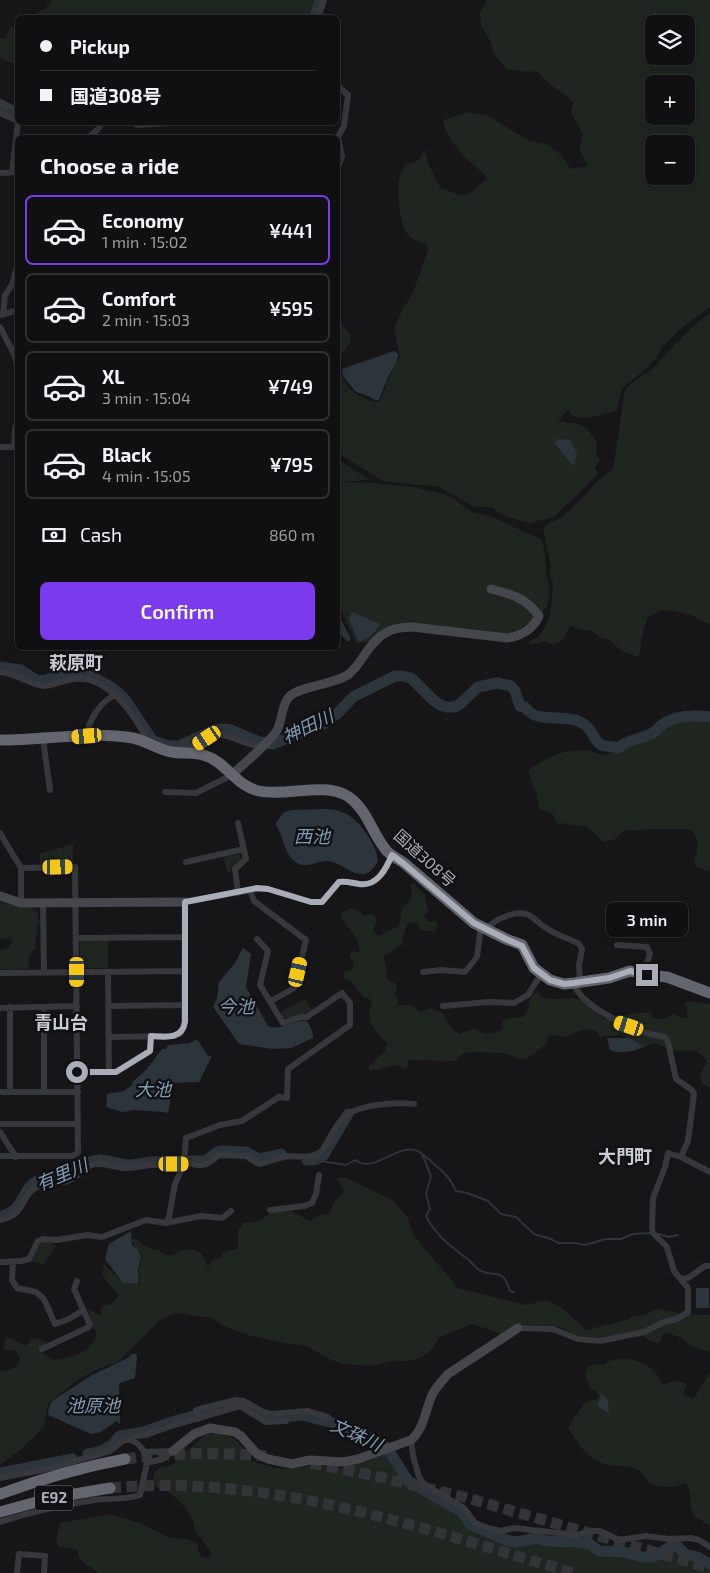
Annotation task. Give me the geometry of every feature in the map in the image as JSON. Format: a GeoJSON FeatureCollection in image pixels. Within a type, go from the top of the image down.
{"type":"FeatureCollection","features":[{"type":"Feature","properties":{"kind":"highway","name":"国道308号"},"geometry":{"type":"LineString","coordinates":[[0,740],[87,736],[133,738],[164,750],[204,755],[212,758],[247,786],[258,791],[324,790],[334,791],[349,797],[361,810],[386,849],[392,855],[474,923],[522,946],[534,968],[541,974]]}},
{"type":"Feature","properties":{"kind":"highway"},"geometry":{"type":"LineString","coordinates":[[541,974],[557,982],[577,983],[609,978],[630,971],[643,975],[667,977],[710,993]]}},
{"type":"Feature","properties":{"kind":"highway","name":"E92"},"geometry":{"type":"LineString","coordinates":[[0,1493],[84,1467],[125,1459]]}},
{"type":"Feature","properties":{"kind":"highway","name":"E92"},"geometry":{"type":"LineString","coordinates":[[0,1513],[51,1498],[110,1488]]}},
{"type":"Feature","properties":{"kind":"street"},"geometry":{"type":"LineString","coordinates":[[319,15],[324,0]]}},
{"type":"Feature","properties":{"kind":"street"},"geometry":{"type":"LineString","coordinates":[[340,88],[348,95],[344,126],[340,135]]}},
{"type":"Feature","properties":{"kind":"street"},"geometry":{"type":"LineString","coordinates":[[0,102],[15,110]]}},
{"type":"Feature","properties":{"kind":"street"},"geometry":{"type":"LineString","coordinates":[[0,113],[15,120]]}},
{"type":"Feature","properties":{"kind":"street"},"geometry":{"type":"LineString","coordinates":[[91,135],[100,125]]}},
{"type":"Feature","properties":{"kind":"street"},"geometry":{"type":"LineString","coordinates":[[340,148],[342,157],[340,162]]}},
{"type":"Feature","properties":{"kind":"street"},"geometry":{"type":"LineString","coordinates":[[0,173],[15,172]]}},
{"type":"Feature","properties":{"kind":"street"},"geometry":{"type":"LineString","coordinates":[[15,274],[12,285],[5,295],[2,315],[15,311]]}},
{"type":"Feature","properties":{"kind":"street"},"geometry":{"type":"LineString","coordinates":[[0,327],[15,356]]}},
{"type":"Feature","properties":{"kind":"street"},"geometry":{"type":"LineString","coordinates":[[0,447],[15,447]]}},
{"type":"Feature","properties":{"kind":"street"},"geometry":{"type":"LineString","coordinates":[[165,792],[196,793],[232,775],[277,731],[285,703],[291,695],[340,680],[348,675],[355,669],[379,636],[386,632],[401,627],[412,627],[506,638],[521,634],[534,624],[539,616],[525,600],[513,594],[491,588]]}},
{"type":"Feature","properties":{"kind":"street"},"geometry":{"type":"LineString","coordinates":[[0,672],[10,673],[45,686],[57,682],[83,679],[102,686],[117,695],[142,729],[149,744]]}},
{"type":"Feature","properties":{"kind":"street"},"geometry":{"type":"LineString","coordinates":[[87,736],[88,727],[93,715],[111,696],[117,695],[123,690]]}},
{"type":"Feature","properties":{"kind":"street"},"geometry":{"type":"LineString","coordinates":[[186,753],[207,738],[224,734],[261,748]]}},
{"type":"Feature","properties":{"kind":"street"},"geometry":{"type":"LineString","coordinates":[[43,739],[50,790]]}},
{"type":"Feature","properties":{"kind":"street"},"geometry":{"type":"LineString","coordinates":[[238,823],[246,859],[235,870],[238,893]]}},
{"type":"Feature","properties":{"kind":"street"},"geometry":{"type":"LineString","coordinates":[[0,832],[22,868],[21,903]]}},
{"type":"Feature","properties":{"kind":"street"},"geometry":{"type":"LineString","coordinates":[[186,862],[244,849]]}},
{"type":"Feature","properties":{"kind":"street"},"geometry":{"type":"LineString","coordinates":[[0,896],[21,903],[43,904],[185,902],[250,891],[257,888],[268,889],[318,903],[322,902],[339,882],[347,881],[361,884],[372,882],[380,876],[392,855]]}},
{"type":"Feature","properties":{"kind":"street"},"geometry":{"type":"LineString","coordinates":[[0,1156],[74,1156],[78,1152],[76,867],[22,868]]}},
{"type":"Feature","properties":{"kind":"street"},"geometry":{"type":"LineString","coordinates":[[250,891],[254,901],[306,940],[294,988],[271,1002]]}},
{"type":"Feature","properties":{"kind":"street"},"geometry":{"type":"LineString","coordinates":[[109,1037],[175,1036],[181,1033],[184,1027],[185,1005],[185,902]]}},
{"type":"Feature","properties":{"kind":"street"},"geometry":{"type":"LineString","coordinates":[[43,904],[44,972]]}},
{"type":"Feature","properties":{"kind":"street"},"geometry":{"type":"LineString","coordinates":[[423,972],[441,970],[465,972],[477,957],[483,927],[498,918],[518,914],[526,914],[544,928],[579,944],[582,949],[576,989],[610,1018],[648,1034],[665,1037],[668,1042],[676,1079],[692,1090],[694,1094],[688,1141],[681,1157]]}},
{"type":"Feature","properties":{"kind":"street"},"geometry":{"type":"LineString","coordinates":[[77,938],[184,937]]}},
{"type":"Feature","properties":{"kind":"street"},"geometry":{"type":"LineString","coordinates":[[166,1223],[169,1218],[175,1184],[184,1164],[186,1138],[220,1125],[242,1121],[279,1097],[287,1098],[288,1070],[350,1025],[350,1003],[343,993],[307,1017],[301,1017],[284,1024],[260,985],[268,951],[257,939]]}},
{"type":"Feature","properties":{"kind":"street"},"geometry":{"type":"LineString","coordinates":[[616,945],[647,947],[650,954],[643,975]]}},
{"type":"Feature","properties":{"kind":"street"},"geometry":{"type":"LineString","coordinates":[[0,972],[185,971]]}},
{"type":"Feature","properties":{"kind":"street"},"geometry":{"type":"LineString","coordinates":[[108,972],[108,1072]]}},
{"type":"Feature","properties":{"kind":"street"},"geometry":{"type":"LineString","coordinates":[[444,1006],[488,1002],[514,1003],[528,995],[541,974]]}},
{"type":"Feature","properties":{"kind":"street"},"geometry":{"type":"LineString","coordinates":[[108,1006],[185,1005]]}},
{"type":"Feature","properties":{"kind":"street"},"geometry":{"type":"LineString","coordinates":[[0,1008],[77,1006]]}},
{"type":"Feature","properties":{"kind":"street"},"geometry":{"type":"LineString","coordinates":[[44,1007],[44,1091]]}},
{"type":"Feature","properties":{"kind":"street"},"geometry":{"type":"LineString","coordinates":[[10,1008],[10,1092]]}},
{"type":"Feature","properties":{"kind":"street"},"geometry":{"type":"LineString","coordinates":[[77,1072],[116,1072],[150,1051],[151,1036]]}},
{"type":"Feature","properties":{"kind":"street"},"geometry":{"type":"LineString","coordinates":[[0,1092],[78,1092]]}},
{"type":"Feature","properties":{"kind":"street"},"geometry":{"type":"LineString","coordinates":[[0,1220],[16,1214],[29,1193],[39,1185],[69,1180],[90,1166],[97,1164],[127,1168],[190,1163],[205,1165],[209,1164],[219,1155],[246,1156],[259,1164],[283,1157],[309,1157],[322,1150],[342,1119],[354,1111],[367,1107],[414,1104]]}},
{"type":"Feature","properties":{"kind":"street"},"geometry":{"type":"LineString","coordinates":[[0,1124],[78,1124]]}},
{"type":"Feature","properties":{"kind":"street"},"geometry":{"type":"LineString","coordinates":[[0,1132],[16,1156]]}},
{"type":"Feature","properties":{"kind":"street"},"geometry":{"type":"LineString","coordinates":[[147,1463],[163,1459],[194,1434],[210,1428],[235,1432],[257,1454],[268,1459],[292,1464],[310,1460],[343,1462],[358,1459],[411,1440],[417,1435],[430,1399],[448,1374],[518,1328],[552,1329],[578,1339],[594,1342],[644,1332],[664,1322],[677,1319],[688,1312],[688,1288],[674,1271],[667,1247],[653,1233],[651,1218],[653,1198],[665,1167],[668,1153],[681,1157],[710,1172]]}},
{"type":"Feature","properties":{"kind":"street"},"geometry":{"type":"LineString","coordinates":[[270,1210],[304,1206],[312,1203],[316,1194],[318,1176]]}},
{"type":"Feature","properties":{"kind":"street"},"geometry":{"type":"LineString","coordinates":[[0,1262],[29,1259],[38,1241],[43,1239],[57,1240],[87,1235],[102,1237],[146,1220],[166,1223],[201,1216],[222,1218],[231,1211]]}},
{"type":"Feature","properties":{"kind":"street"},"geometry":{"type":"LineString","coordinates":[[13,1262],[12,1280],[16,1288],[36,1292],[44,1299],[55,1324],[69,1319],[83,1310]]}},
{"type":"Feature","properties":{"kind":"street"},"geometry":{"type":"LineString","coordinates":[[681,1279],[688,1278],[704,1266],[710,1266]]}},
{"type":"Feature","properties":{"kind":"street"},"geometry":{"type":"LineString","coordinates":[[42,1349],[89,1327],[90,1325],[74,1289],[77,1281]]}},
{"type":"Feature","properties":{"kind":"street"},"geometry":{"type":"LineString","coordinates":[[197,1419],[196,1410],[236,1400],[244,1401],[263,1412],[271,1414],[308,1411],[328,1416]]}},
{"type":"Feature","properties":{"kind":"street"},"geometry":{"type":"LineString","coordinates":[[130,1440],[135,1436],[146,1435],[240,1406],[266,1422],[286,1421]]}},
{"type":"Feature","properties":{"kind":"street"},"geometry":{"type":"LineString","coordinates":[[0,1478],[47,1469],[110,1452],[124,1440],[130,1440],[138,1444],[145,1452],[147,1463],[140,1495],[132,1498],[96,1500],[0,1522]]}},
{"type":"Feature","properties":{"kind":"street"},"geometry":{"type":"LineString","coordinates":[[411,1440],[419,1477],[424,1484],[464,1508],[475,1523],[488,1528],[502,1531],[521,1528],[577,1535],[590,1531],[600,1531],[619,1540],[646,1536],[691,1538],[699,1540],[710,1547]]}},
{"type":"Feature","properties":{"kind":"street"},"geometry":{"type":"LineString","coordinates":[[145,1452],[173,1450]]}},
{"type":"Feature","properties":{"kind":"street"},"geometry":{"type":"LineString","coordinates":[[17,1573],[19,1554],[45,1556],[44,1573]]}},
{"type":"Feature","properties":{"kind":"shaded area"},"geometry":{"type":"Polygon","coordinates":[[[51,0],[317,0],[312,15],[34,15],[51,4],[51,0]]]}},
{"type":"Feature","properties":{"kind":"shaded area"},"geometry":{"type":"Polygon","coordinates":[[[487,0],[710,0],[710,307],[683,327],[663,346],[647,368],[622,388],[617,410],[587,418],[575,417],[570,414],[569,410],[564,414],[558,422],[581,425],[589,431],[597,442],[596,452],[600,461],[595,467],[598,474],[554,517],[529,523],[505,516],[492,508],[473,506],[439,487],[383,481],[340,454],[340,374],[356,394],[372,401],[380,402],[389,378],[400,357],[394,328],[403,308],[412,295],[428,250],[427,245],[409,236],[403,223],[399,204],[399,184],[402,170],[409,163],[418,161],[425,150],[428,163],[441,189],[465,195],[472,192],[488,178],[455,145],[443,120],[469,112],[489,116],[529,141],[547,144],[561,155],[571,169],[588,166],[579,149],[583,135],[571,112],[573,102],[538,72],[507,70],[494,54],[490,40],[481,26],[480,13],[487,0]]]}},
{"type":"Feature","properties":{"kind":"shaded area"},"geometry":{"type":"Polygon","coordinates":[[[11,26],[15,29],[15,63],[8,62],[0,57],[0,38],[5,38],[11,26]]]}},
{"type":"Feature","properties":{"kind":"shaded area"},"geometry":{"type":"Polygon","coordinates":[[[710,313],[710,626],[688,614],[662,610],[648,617],[643,632],[639,657],[623,652],[610,640],[601,638],[591,630],[580,630],[571,625],[564,638],[556,644],[550,644],[546,641],[532,644],[527,643],[539,636],[546,626],[550,615],[553,583],[549,576],[551,566],[543,530],[546,525],[562,517],[586,495],[597,481],[613,469],[624,393],[628,386],[651,370],[691,328],[710,313]]]}},
{"type":"Feature","properties":{"kind":"shaded area"},"geometry":{"type":"Polygon","coordinates":[[[340,322],[351,336],[340,362],[340,322]]]}},
{"type":"Feature","properties":{"kind":"shaded area"},"geometry":{"type":"Polygon","coordinates":[[[340,460],[366,478],[370,480],[340,482],[340,460]]]}},
{"type":"Feature","properties":{"kind":"shaded area"},"geometry":{"type":"Polygon","coordinates":[[[340,483],[374,483],[414,487],[443,494],[451,497],[472,512],[490,516],[542,540],[546,575],[549,582],[548,604],[546,608],[531,622],[509,634],[412,623],[370,641],[356,643],[340,611],[340,483]]]}},
{"type":"Feature","properties":{"kind":"shaded area"},"geometry":{"type":"Polygon","coordinates":[[[710,710],[710,871],[698,868],[694,864],[697,841],[690,829],[624,831],[615,839],[604,842],[587,827],[556,823],[554,815],[540,809],[537,793],[533,787],[528,770],[546,759],[564,752],[587,750],[603,755],[655,736],[666,726],[681,718],[696,718],[710,710]]]}},
{"type":"Feature","properties":{"kind":"shaded area"},"geometry":{"type":"Polygon","coordinates":[[[73,844],[73,862],[71,865],[40,865],[39,854],[73,844]]]}},
{"type":"Feature","properties":{"kind":"shaded area"},"geometry":{"type":"Polygon","coordinates":[[[240,854],[241,860],[231,869],[231,872],[227,872],[224,857],[240,854]]]}},
{"type":"Feature","properties":{"kind":"shaded area"},"geometry":{"type":"Polygon","coordinates":[[[413,883],[425,895],[429,910],[424,916],[428,921],[437,922],[438,926],[434,932],[420,930],[419,925],[410,922],[406,927],[401,945],[383,957],[387,969],[386,978],[396,984],[397,991],[394,994],[398,999],[398,1006],[410,1005],[420,1012],[431,1008],[444,1014],[446,1020],[459,1034],[475,1028],[485,1033],[493,1033],[504,1028],[502,1022],[506,1019],[523,1017],[529,1008],[529,1000],[534,993],[556,999],[577,999],[590,1006],[604,1019],[617,1015],[651,1012],[652,1017],[658,1019],[663,1019],[673,1013],[678,1017],[686,1018],[688,1016],[685,1003],[688,1001],[710,1004],[710,1088],[702,1084],[700,1076],[707,1061],[697,1052],[691,1050],[671,1050],[657,1044],[648,1045],[643,1048],[630,1044],[629,1038],[619,1035],[600,1037],[595,1030],[591,1029],[580,1030],[567,1037],[553,1035],[547,1038],[547,1043],[527,1059],[519,1059],[504,1053],[477,1052],[463,1053],[455,1061],[408,1060],[407,1070],[395,1065],[369,1070],[369,1066],[385,1051],[387,1043],[375,1030],[370,1021],[369,1016],[372,1004],[369,998],[364,998],[353,983],[343,976],[344,972],[352,969],[354,961],[350,958],[350,953],[354,951],[360,953],[356,937],[341,919],[342,913],[351,908],[365,916],[370,913],[375,916],[377,922],[373,930],[378,936],[399,926],[402,907],[412,898],[411,885],[413,883]]]}},
{"type":"Feature","properties":{"kind":"shaded area"},"geometry":{"type":"Polygon","coordinates":[[[0,902],[37,911],[40,921],[37,927],[38,933],[35,937],[36,948],[32,951],[31,956],[29,956],[29,967],[27,969],[0,969],[0,950],[9,948],[12,942],[11,939],[0,939],[0,902]]]}},
{"type":"Feature","properties":{"kind":"shaded area"},"geometry":{"type":"Polygon","coordinates":[[[83,940],[108,940],[108,968],[82,968],[80,966],[80,942],[83,940]]]}},
{"type":"Feature","properties":{"kind":"shaded area"},"geometry":{"type":"Polygon","coordinates":[[[305,999],[312,1010],[298,1016],[283,1018],[281,1012],[305,999]]]}},
{"type":"Feature","properties":{"kind":"shaded area"},"geometry":{"type":"Polygon","coordinates":[[[336,1178],[347,1178],[392,1200],[407,1216],[413,1233],[424,1248],[458,1288],[526,1305],[542,1301],[549,1302],[566,1312],[586,1330],[628,1320],[630,1317],[645,1315],[656,1309],[694,1315],[710,1315],[710,1352],[689,1345],[683,1339],[669,1333],[662,1336],[661,1341],[658,1343],[651,1342],[637,1330],[603,1338],[579,1336],[558,1326],[520,1324],[502,1334],[472,1324],[440,1337],[431,1350],[421,1358],[392,1361],[372,1366],[342,1364],[327,1358],[305,1345],[288,1344],[248,1335],[226,1327],[212,1318],[175,1313],[158,1321],[117,1363],[105,1366],[82,1377],[48,1403],[44,1427],[20,1450],[0,1465],[0,1371],[16,1367],[20,1359],[16,1351],[5,1350],[4,1342],[8,1337],[25,1346],[34,1337],[47,1342],[41,1351],[53,1360],[78,1354],[89,1347],[97,1336],[88,1310],[90,1309],[102,1315],[101,1308],[105,1305],[108,1306],[119,1296],[102,1275],[104,1264],[123,1283],[140,1284],[139,1270],[142,1255],[134,1246],[132,1239],[139,1240],[147,1247],[158,1249],[168,1255],[173,1255],[187,1249],[195,1250],[202,1254],[206,1265],[209,1266],[212,1260],[221,1258],[222,1253],[238,1248],[238,1231],[244,1223],[259,1221],[273,1212],[291,1211],[310,1221],[320,1214],[328,1215],[336,1199],[345,1191],[336,1178]]]}},
{"type":"Feature","properties":{"kind":"shaded area"},"geometry":{"type":"Polygon","coordinates":[[[44,1241],[52,1242],[52,1245],[56,1245],[44,1264],[30,1261],[39,1245],[44,1241]]]}},
{"type":"Feature","properties":{"kind":"shaded area"},"geometry":{"type":"Polygon","coordinates":[[[623,1358],[648,1366],[657,1374],[663,1385],[677,1380],[687,1384],[683,1394],[693,1399],[710,1372],[710,1526],[693,1513],[690,1491],[686,1483],[671,1487],[655,1485],[650,1483],[634,1468],[612,1466],[596,1460],[590,1457],[568,1429],[582,1407],[588,1401],[596,1400],[599,1395],[590,1388],[585,1375],[588,1367],[595,1364],[605,1365],[609,1361],[623,1358]]]}},
{"type":"Feature","properties":{"kind":"shaded area"},"geometry":{"type":"Polygon","coordinates":[[[214,1433],[228,1436],[237,1441],[250,1461],[275,1468],[290,1469],[312,1466],[345,1468],[384,1453],[402,1482],[460,1515],[470,1528],[508,1543],[518,1544],[535,1540],[544,1543],[581,1544],[590,1546],[600,1552],[625,1553],[653,1558],[674,1546],[685,1555],[709,1566],[710,1573],[97,1573],[97,1571],[79,1558],[78,1550],[59,1547],[56,1539],[60,1523],[111,1514],[143,1524],[167,1537],[188,1539],[197,1543],[201,1557],[209,1559],[211,1552],[196,1532],[192,1518],[183,1505],[169,1492],[154,1486],[153,1479],[154,1472],[161,1467],[170,1466],[205,1435],[214,1433]]]}},
{"type":"Feature","properties":{"kind":"water"},"geometry":{"type":"Polygon","coordinates":[[[394,351],[398,354],[397,362],[388,377],[379,400],[356,392],[343,376],[342,369],[394,351]]]}},
{"type":"Feature","properties":{"kind":"water"},"geometry":{"type":"Polygon","coordinates":[[[558,439],[570,440],[577,453],[574,465],[572,465],[555,443],[558,439]]]}},
{"type":"Feature","properties":{"kind":"water"},"geometry":{"type":"Polygon","coordinates":[[[352,612],[380,624],[368,638],[362,641],[358,641],[349,619],[352,612]]]}},
{"type":"Feature","properties":{"kind":"water"},"geometry":{"type":"Polygon","coordinates":[[[340,618],[351,639],[348,642],[340,634],[340,618]]]}},
{"type":"Feature","properties":{"kind":"water","name":"西池"},"geometry":{"type":"Polygon","coordinates":[[[325,809],[342,812],[350,816],[366,833],[375,850],[378,861],[366,874],[354,873],[328,861],[307,865],[298,864],[290,857],[275,824],[284,812],[325,809]]]}},
{"type":"Feature","properties":{"kind":"water","name":"今池"},"geometry":{"type":"Polygon","coordinates":[[[243,948],[251,954],[246,987],[268,1026],[283,1027],[307,1021],[312,1030],[313,1038],[291,1048],[273,1049],[239,1044],[213,1007],[217,998],[219,982],[235,963],[243,948]]]}},
{"type":"Feature","properties":{"kind":"water"},"geometry":{"type":"Polygon","coordinates":[[[607,1038],[630,1038],[643,1046],[632,1051],[614,1051],[610,1050],[607,1038]]]}},
{"type":"Feature","properties":{"kind":"water","name":"大池"},"geometry":{"type":"Polygon","coordinates":[[[197,1039],[208,1056],[212,1056],[199,1082],[174,1083],[168,1113],[135,1110],[122,1112],[106,1107],[107,1094],[124,1091],[133,1084],[132,1082],[146,1070],[162,1049],[166,1049],[168,1045],[190,1043],[197,1039]]]}},
{"type":"Feature","properties":{"kind":"water"},"geometry":{"type":"Polygon","coordinates":[[[131,1231],[132,1245],[141,1256],[138,1271],[139,1282],[137,1284],[123,1283],[105,1259],[109,1244],[131,1231]]]}},
{"type":"Feature","properties":{"kind":"water"},"geometry":{"type":"Polygon","coordinates":[[[696,1288],[709,1288],[709,1308],[696,1308],[696,1288]]]}},
{"type":"Feature","properties":{"kind":"water","name":"池原池"},"geometry":{"type":"Polygon","coordinates":[[[132,1354],[136,1354],[137,1357],[135,1378],[119,1385],[120,1424],[117,1421],[99,1433],[91,1434],[48,1415],[52,1401],[92,1375],[128,1358],[132,1354]]]}},
{"type":"Feature","properties":{"kind":"water"},"geometry":{"type":"Polygon","coordinates":[[[602,1393],[608,1400],[609,1413],[597,1406],[602,1393]]]}},
{"type":"Feature","properties":{"kind":"waterway"},"geometry":{"type":"LineString","coordinates":[[315,15],[321,0]]}},
{"type":"Feature","properties":{"kind":"waterway"},"geometry":{"type":"LineString","coordinates":[[0,109],[15,116]]}},
{"type":"Feature","properties":{"kind":"waterway","name":"神田川"},"geometry":{"type":"LineString","coordinates":[[0,667],[20,670],[36,680],[44,681],[72,674],[93,677],[114,689],[124,698],[153,741],[169,746],[179,746],[212,731],[222,729],[231,730],[259,742],[273,744],[323,724],[338,713],[353,697],[395,676],[411,678],[433,700],[446,707],[455,707],[460,704],[478,687],[497,683],[511,686],[515,691],[520,706],[525,707],[535,715],[581,722],[589,728],[600,744],[618,748],[630,741],[651,734],[668,721],[680,717],[710,717]]}},
{"type":"Feature","properties":{"kind":"waterway","name":"有里川"},"geometry":{"type":"LineString","coordinates":[[307,1160],[314,1160],[323,1156],[348,1114]]}},
{"type":"Feature","properties":{"kind":"waterway"},"geometry":{"type":"LineString","coordinates":[[314,1160],[346,1165],[355,1160],[370,1164],[400,1151],[415,1150],[423,1154],[444,1173],[456,1191],[488,1201],[501,1214],[516,1217],[534,1234],[558,1243],[585,1245],[606,1239],[621,1239],[633,1234],[652,1233]]}},
{"type":"Feature","properties":{"kind":"waterway","name":"有里川"},"geometry":{"type":"LineString","coordinates":[[0,1217],[17,1207],[27,1190],[34,1183],[65,1177],[93,1161],[102,1160],[132,1165],[151,1162],[205,1161],[221,1151],[246,1152],[259,1159],[281,1154]]}},
{"type":"Feature","properties":{"kind":"waterway"},"geometry":{"type":"LineString","coordinates":[[422,1154],[431,1176],[426,1194],[430,1209],[426,1216],[430,1223],[445,1241],[477,1268],[483,1272],[500,1275],[504,1278],[510,1291],[514,1292]]}},
{"type":"Feature","properties":{"kind":"waterway"},"geometry":{"type":"LineString","coordinates":[[659,1234],[669,1237],[678,1235]]}},
{"type":"Feature","properties":{"kind":"waterway","name":"文珠川"},"geometry":{"type":"LineString","coordinates":[[88,1454],[101,1451],[112,1445],[120,1436],[144,1432],[175,1421],[237,1404],[244,1405],[258,1414],[271,1418],[302,1415],[344,1426],[377,1441],[387,1448],[408,1481],[462,1512],[471,1525],[509,1541],[517,1542],[536,1538],[546,1541],[576,1542],[590,1544],[599,1551],[624,1552],[643,1557],[653,1557],[675,1544],[685,1554],[697,1557],[710,1564]]}},
{"type":"Feature","properties":{"kind":"waterway","name":"文珠川"},"geometry":{"type":"LineString","coordinates":[[0,1473],[72,1459]]}},
{"type":"Feature","properties":{"kind":"tunnel"},"geometry":{"type":"LineString","coordinates":[[125,1459],[195,1454],[266,1456]]}},
{"type":"Feature","properties":{"kind":"tunnel"},"geometry":{"type":"LineString","coordinates":[[311,1463],[464,1497],[710,1568]]}},
{"type":"Feature","properties":{"kind":"tunnel"},"geometry":{"type":"LineString","coordinates":[[110,1488],[170,1486],[229,1489],[288,1497],[346,1508],[403,1523],[574,1573]]}},
{"type":"Feature","properties":{"kind":"district","name":"萩原町"},"geometry":{"type":"Point","coordinates":[76,663]}},
{"type":"Feature","properties":{"kind":"district","name":"青山台"},"geometry":{"type":"Point","coordinates":[61,1023]}},
{"type":"Feature","properties":{"kind":"district","name":"大門町"},"geometry":{"type":"Point","coordinates":[625,1157]}},
{"type":"Feature","properties":{"kind":"route"},"geometry":{"type":"LineString","coordinates":[[77,1072],[116,1072],[150,1051],[151,1036],[175,1036],[181,1033],[185,1022],[185,902],[250,891],[257,888],[268,889],[318,903],[322,902],[339,882],[347,881],[361,884],[372,882],[380,876],[392,855],[474,923],[522,946],[534,968],[550,980],[564,984],[574,983],[609,978],[630,971],[647,975]]}}]}
